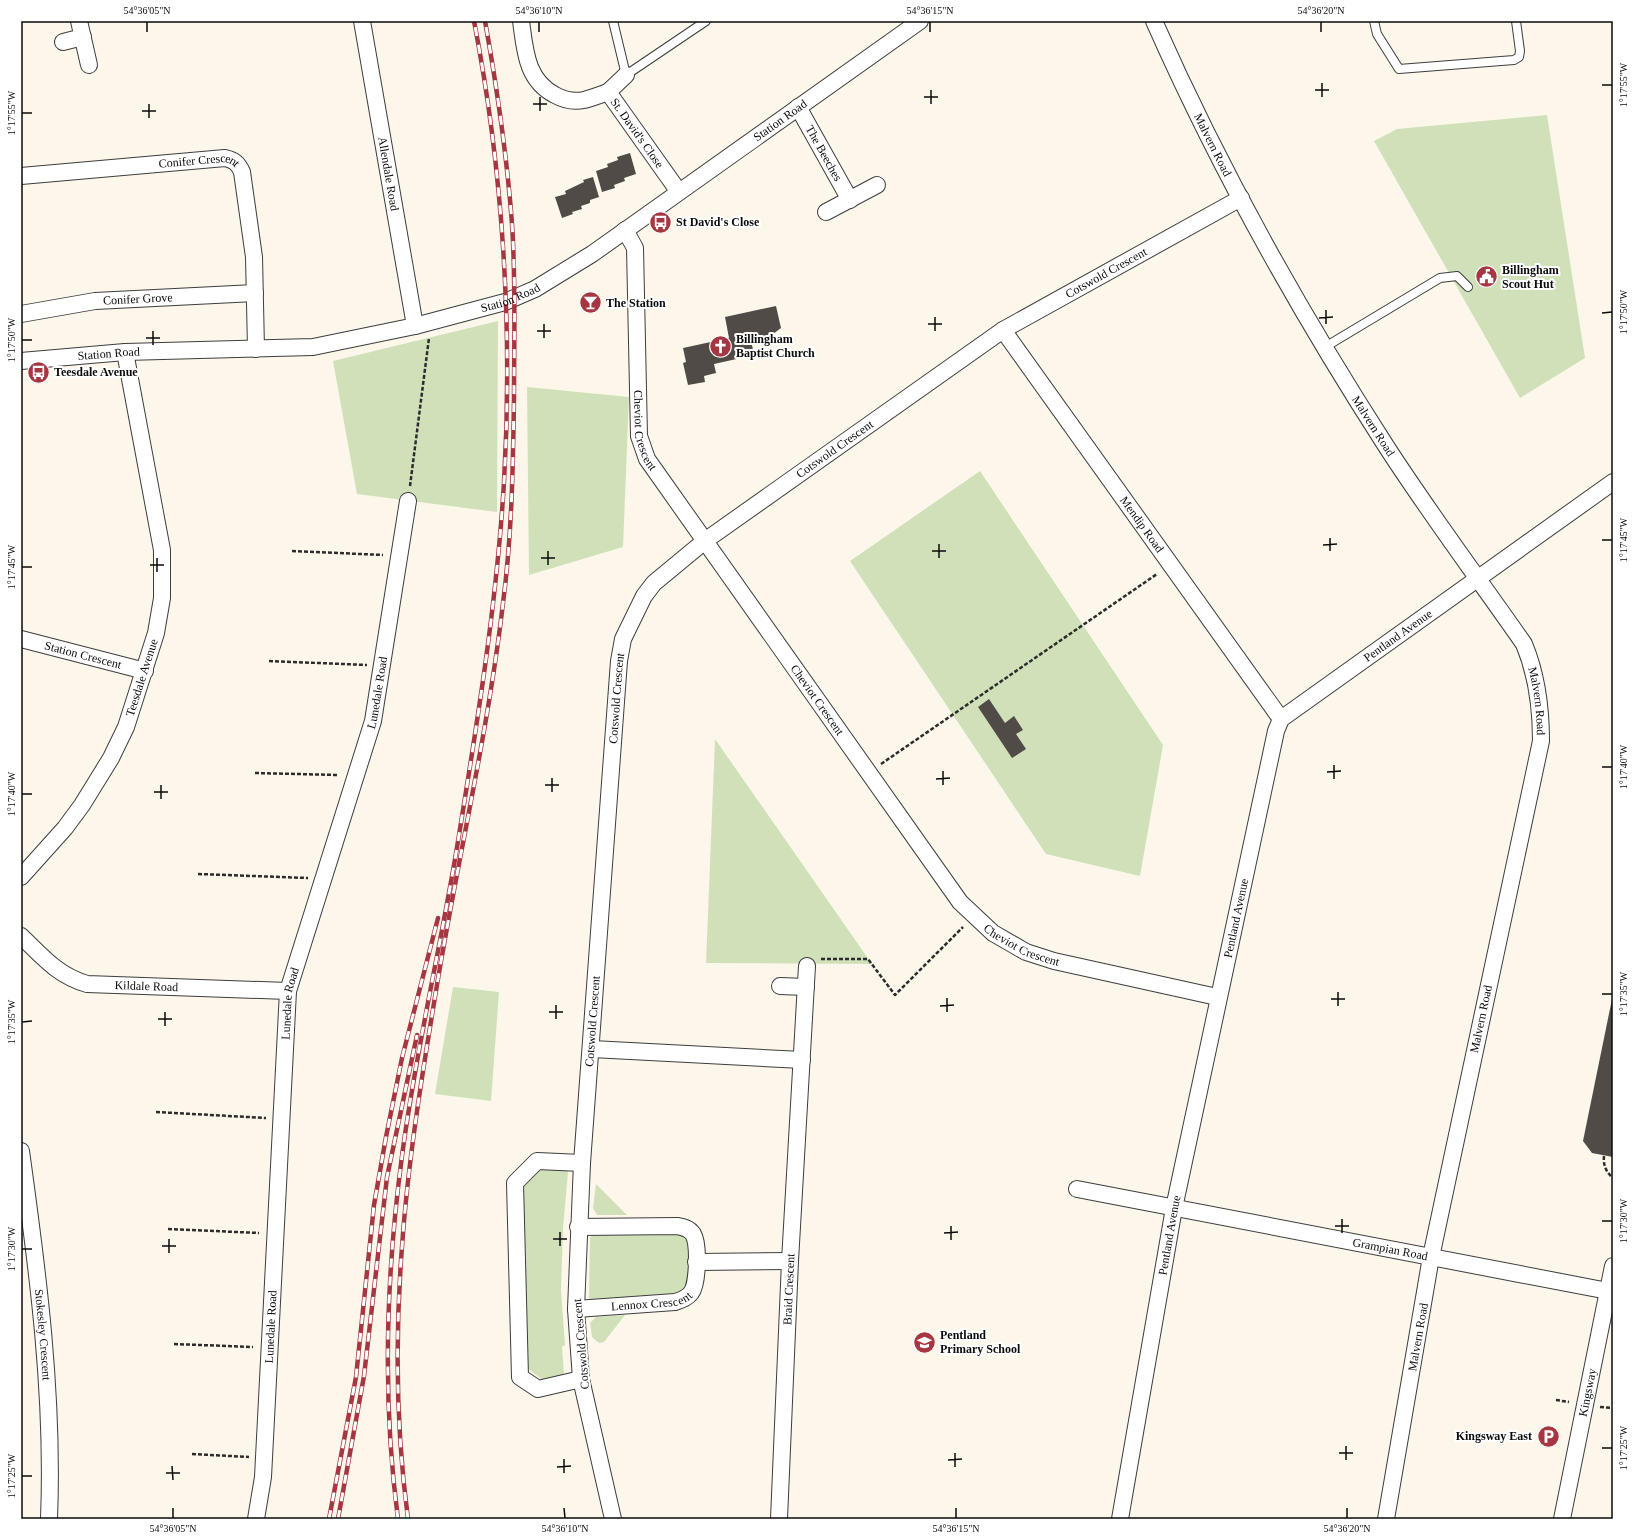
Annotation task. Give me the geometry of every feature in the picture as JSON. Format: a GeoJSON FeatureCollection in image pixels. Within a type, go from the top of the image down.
{"type":"FeatureCollection","features":[{"type":"Feature","properties":{"kind":"street"},"geometry":{"type":"LineString","coordinates":[[79,21],[89,65]]}},
{"type":"Feature","properties":{"kind":"street","name":"Allendale Road"},"geometry":{"type":"LineString","coordinates":[[362,21],[415,326]]}},
{"type":"Feature","properties":{"kind":"street","name":"St. David's Close"},"geometry":{"type":"LineString","coordinates":[[521,21],[527,59],[537,82],[547,91],[561,98],[574,101],[585,100],[608,92],[679,192]]}},
{"type":"Feature","properties":{"kind":"street","name":"Station Road"},"geometry":{"type":"LineString","coordinates":[[21,361],[126,352],[313,347],[415,326],[515,299],[562,273],[625,230],[920,21]]}},
{"type":"Feature","properties":{"kind":"street","name":"Malvern Road"},"geometry":{"type":"LineString","coordinates":[[1154,21],[1172,61],[1241,198],[1325,347],[1387,447],[1524,644],[1531,662],[1538,692],[1541,718],[1540,741],[1431,1257],[1386,1519]]}},
{"type":"Feature","properties":{"kind":"street"},"geometry":{"type":"LineString","coordinates":[[63,42],[83,37]]}},
{"type":"Feature","properties":{"kind":"street"},"geometry":{"type":"LineString","coordinates":[[608,92],[626,75]]}},
{"type":"Feature","properties":{"kind":"street","name":"The Beeches"},"geometry":{"type":"LineString","coordinates":[[798,107],[850,200]]}},
{"type":"Feature","properties":{"kind":"street","name":"Conifer Crescent"},"geometry":{"type":"LineString","coordinates":[[21,176],[225,158],[238,164],[242,172],[254,257],[256,349]]}},
{"type":"Feature","properties":{"kind":"street"},"geometry":{"type":"LineString","coordinates":[[826,212],[877,186]]}},
{"type":"Feature","properties":{"kind":"street","name":"Cotswold Crescent"},"geometry":{"type":"LineString","coordinates":[[613,1519],[581,1379],[576,1309],[578,1227],[582,1163],[592,1049],[619,662],[624,639],[633,617],[644,596],[654,583],[706,540],[1003,330],[1241,198]]}},
{"type":"Feature","properties":{"kind":"street","name":"Cheviot Crescent"},"geometry":{"type":"LineString","coordinates":[[625,230],[635,248],[639,436],[647,459],[706,540],[868,773],[960,902],[973,916],[993,933],[1026,952],[1054,961],[1217,997]]}},
{"type":"Feature","properties":{"kind":"street","name":"Conifer Grove"},"geometry":{"type":"LineString","coordinates":[[21,314],[95,301],[255,293]]}},
{"type":"Feature","properties":{"kind":"street","name":"Mendip Road"},"geometry":{"type":"LineString","coordinates":[[1003,330],[1281,719]]}},
{"type":"Feature","properties":{"kind":"street","name":"Teesdale Avenue"},"geometry":{"type":"LineString","coordinates":[[21,877],[65,828],[111,758],[126,728],[156,633],[162,598],[162,550],[126,352]]}},
{"type":"Feature","properties":{"kind":"street","name":"Pentland Avenue"},"geometry":{"type":"LineString","coordinates":[[1120,1519],[1174,1208],[1217,997],[1276,731],[1281,719],[1477,577],[1613,482]]}},
{"type":"Feature","properties":{"kind":"street","name":"Lunedale Road"},"geometry":{"type":"LineString","coordinates":[[256,1519],[263,1477],[288,991],[373,721],[408,501]]}},
{"type":"Feature","properties":{"kind":"street","name":"Station Crescent"},"geometry":{"type":"LineString","coordinates":[[21,639],[145,671]]}},
{"type":"Feature","properties":{"kind":"street","name":"Kildale Road"},"geometry":{"type":"LineString","coordinates":[[21,936],[59,972],[70,979],[87,984],[288,991]]}},
{"type":"Feature","properties":{"kind":"street","name":"Braid Crescent"},"geometry":{"type":"LineString","coordinates":[[779,1519],[790,1261],[808,966]]}},
{"type":"Feature","properties":{"kind":"street"},"geometry":{"type":"LineString","coordinates":[[780,986],[806,987]]}},
{"type":"Feature","properties":{"kind":"street"},"geometry":{"type":"LineString","coordinates":[[592,1049],[802,1060]]}},
{"type":"Feature","properties":{"kind":"street","name":"Stokesley Crescent"},"geometry":{"type":"LineString","coordinates":[[21,1151],[41,1297],[50,1442],[49,1519]]}},
{"type":"Feature","properties":{"kind":"street"},"geometry":{"type":"LineString","coordinates":[[581,1379],[538,1389],[520,1377],[516,1183],[537,1161],[582,1163]]}},
{"type":"Feature","properties":{"kind":"street","name":"Grampian Road"},"geometry":{"type":"LineString","coordinates":[[1077,1189],[1608,1291]]}},
{"type":"Feature","properties":{"kind":"street","name":"Lennox Crescent"},"geometry":{"type":"LineString","coordinates":[[576,1309],[675,1302],[685,1299],[694,1287],[696,1262],[696,1242],[693,1235],[684,1227],[578,1227]]}},
{"type":"Feature","properties":{"kind":"street"},"geometry":{"type":"LineString","coordinates":[[696,1262],[790,1261]]}},
{"type":"Feature","properties":{"kind":"street","name":"Kingsway"},"geometry":{"type":"LineString","coordinates":[[1562,1519],[1613,1266]]}},
{"type":"Feature","properties":{"kind":"lane"},"geometry":{"type":"LineString","coordinates":[[613,21],[626,75],[706,21]]}},
{"type":"Feature","properties":{"kind":"lane"},"geometry":{"type":"LineString","coordinates":[[1374,21],[1377,34],[1399,69],[1514,60],[1519,57],[1520,51],[1516,21]]}},
{"type":"Feature","properties":{"kind":"lane"},"geometry":{"type":"LineString","coordinates":[[1325,347],[1440,278],[1457,276],[1468,287]]}},
{"type":"Feature","properties":{"kind":"path"},"geometry":{"type":"LineString","coordinates":[[408,501],[431,322]]}},
{"type":"Feature","properties":{"kind":"path"},"geometry":{"type":"LineString","coordinates":[[292,551],[391,556]]}},
{"type":"Feature","properties":{"kind":"path"},"geometry":{"type":"LineString","coordinates":[[868,773],[1170,564]]}},
{"type":"Feature","properties":{"kind":"path"},"geometry":{"type":"LineString","coordinates":[[269,660],[369,665]]}},
{"type":"Feature","properties":{"kind":"path"},"geometry":{"type":"LineString","coordinates":[[255,773],[342,776]]}},
{"type":"Feature","properties":{"kind":"path"},"geometry":{"type":"LineString","coordinates":[[198,874],[309,878]]}},
{"type":"Feature","properties":{"kind":"path"},"geometry":{"type":"LineString","coordinates":[[808,966],[813,959],[868,959],[895,994],[973,916]]}},
{"type":"Feature","properties":{"kind":"path"},"geometry":{"type":"LineString","coordinates":[[156,1112],[267,1118]]}},
{"type":"Feature","properties":{"kind":"path"},"geometry":{"type":"LineString","coordinates":[[1604,1156],[1603,1162],[1608,1173],[1613,1178]]}},
{"type":"Feature","properties":{"kind":"path"},"geometry":{"type":"LineString","coordinates":[[168,1229],[262,1233]]}},
{"type":"Feature","properties":{"kind":"path"},"geometry":{"type":"LineString","coordinates":[[174,1344],[255,1347]]}},
{"type":"Feature","properties":{"kind":"path"},"geometry":{"type":"LineString","coordinates":[[192,1454],[257,1457]]}},
{"type":"Feature","properties":{"kind":"green space"},"geometry":{"type":"Polygon","coordinates":[[[1547,115],[1585,358],[1520,398],[1374,141],[1397,129],[1547,115]]]}},
{"type":"Feature","properties":{"kind":"green space"},"geometry":{"type":"Polygon","coordinates":[[[498,321],[497,512],[357,494],[333,361],[498,321]]]}},
{"type":"Feature","properties":{"kind":"green space"},"geometry":{"type":"Polygon","coordinates":[[[527,387],[629,397],[623,547],[529,575],[527,387]]]}},
{"type":"Feature","properties":{"kind":"green space"},"geometry":{"type":"Polygon","coordinates":[[[980,471],[1163,745],[1140,876],[1046,854],[850,561],[980,471]]]}},
{"type":"Feature","properties":{"kind":"green space"},"geometry":{"type":"Polygon","coordinates":[[[715,739],[872,964],[706,963],[715,739]]]}},
{"type":"Feature","properties":{"kind":"green space"},"geometry":{"type":"Polygon","coordinates":[[[453,987],[499,992],[491,1101],[435,1094],[453,987]]]}},
{"type":"Feature","properties":{"kind":"green space"},"geometry":{"type":"Polygon","coordinates":[[[542,1166],[565,1168],[568,1172],[563,1228],[561,1290],[565,1345],[562,1347],[564,1375],[543,1380],[527,1368],[521,1181],[542,1166]]]}},
{"type":"Feature","properties":{"kind":"green space"},"geometry":{"type":"Polygon","coordinates":[[[596,1184],[627,1215],[597,1215],[593,1208],[596,1184]]]}},
{"type":"Feature","properties":{"kind":"green space"},"geometry":{"type":"Polygon","coordinates":[[[677,1232],[686,1241],[689,1248],[688,1286],[680,1293],[668,1297],[595,1302],[589,1298],[590,1238],[593,1234],[677,1232]]]}},
{"type":"Feature","properties":{"kind":"green space"},"geometry":{"type":"Polygon","coordinates":[[[625,1315],[604,1342],[599,1343],[592,1337],[590,1323],[596,1317],[625,1315]]]}},
{"type":"Feature","properties":{"kind":"building"},"geometry":{"type":"Polygon","coordinates":[[[630,153],[636,174],[624,178],[625,181],[614,185],[615,188],[602,192],[596,171],[608,167],[607,164],[618,160],[617,157],[630,153]]]}},
{"type":"Feature","properties":{"kind":"building"},"geometry":{"type":"Polygon","coordinates":[[[593,177],[599,197],[590,200],[590,203],[581,206],[582,209],[572,212],[573,214],[562,218],[555,197],[566,194],[565,191],[584,182],[583,180],[593,177]]]}},
{"type":"Feature","properties":{"kind":"building","name":"Billingham Baptist Church"},"geometry":{"type":"Polygon","coordinates":[[[776,306],[781,328],[761,343],[752,345],[753,350],[747,351],[748,354],[740,355],[741,358],[714,364],[716,373],[704,376],[705,382],[688,385],[683,363],[686,362],[683,348],[729,338],[725,317],[776,306]]]}},
{"type":"Feature","properties":{"kind":"building"},"geometry":{"type":"Polygon","coordinates":[[[989,699],[1005,723],[1014,716],[1023,730],[1016,734],[1026,749],[1012,758],[978,707],[989,699]]]}},
{"type":"Feature","properties":{"kind":"building"},"geometry":{"type":"Polygon","coordinates":[[[1612,999],[1613,1157],[1592,1153],[1583,1141],[1612,999]]]}},
{"type":"Feature","properties":{"kind":"railway"},"geometry":{"type":"LineString","coordinates":[[398,1519],[393,1474],[388,1383],[389,1292],[392,1246],[402,1156],[414,1075],[452,875],[480,703],[497,570],[504,482],[507,367],[503,250],[499,192],[492,135],[474,21]]}},
{"type":"Feature","properties":{"kind":"railway"},"geometry":{"type":"LineString","coordinates":[[408,1519],[401,1451],[398,1383],[398,1315],[408,1183],[421,1086],[444,943],[481,749],[497,652],[506,577],[512,500],[514,398],[514,268],[512,224],[504,148],[485,21]]}},
{"type":"Feature","properties":{"kind":"railway"},"geometry":{"type":"LineString","coordinates":[[329,1519],[356,1377],[374,1205],[386,1137],[402,1058],[438,918]]}},
{"type":"Feature","properties":{"kind":"railway"},"geometry":{"type":"LineString","coordinates":[[338,1519],[364,1376],[387,1177],[417,1035]]}},
{"type":"Feature","properties":{"kind":"place","name":"St David's Close"},"geometry":{"type":"Point","coordinates":[661,222]}},
{"type":"Feature","properties":{"kind":"place","name":"Billingham Scout Hut"},"geometry":{"type":"Point","coordinates":[1486,277]}},
{"type":"Feature","properties":{"kind":"place","name":"The Station"},"geometry":{"type":"Point","coordinates":[590,303]}},
{"type":"Feature","properties":{"kind":"place","name":"Billingham Baptist Church"},"geometry":{"type":"Point","coordinates":[721,346]}},
{"type":"Feature","properties":{"kind":"place","name":"Teesdale Avenue"},"geometry":{"type":"Point","coordinates":[38,372]}},
{"type":"Feature","properties":{"kind":"place","name":"Pentland Primary School"},"geometry":{"type":"Point","coordinates":[925,1342]}},
{"type":"Feature","properties":{"kind":"place","name":"Kingsway East"},"geometry":{"type":"Point","coordinates":[1548,1436]}}]}
